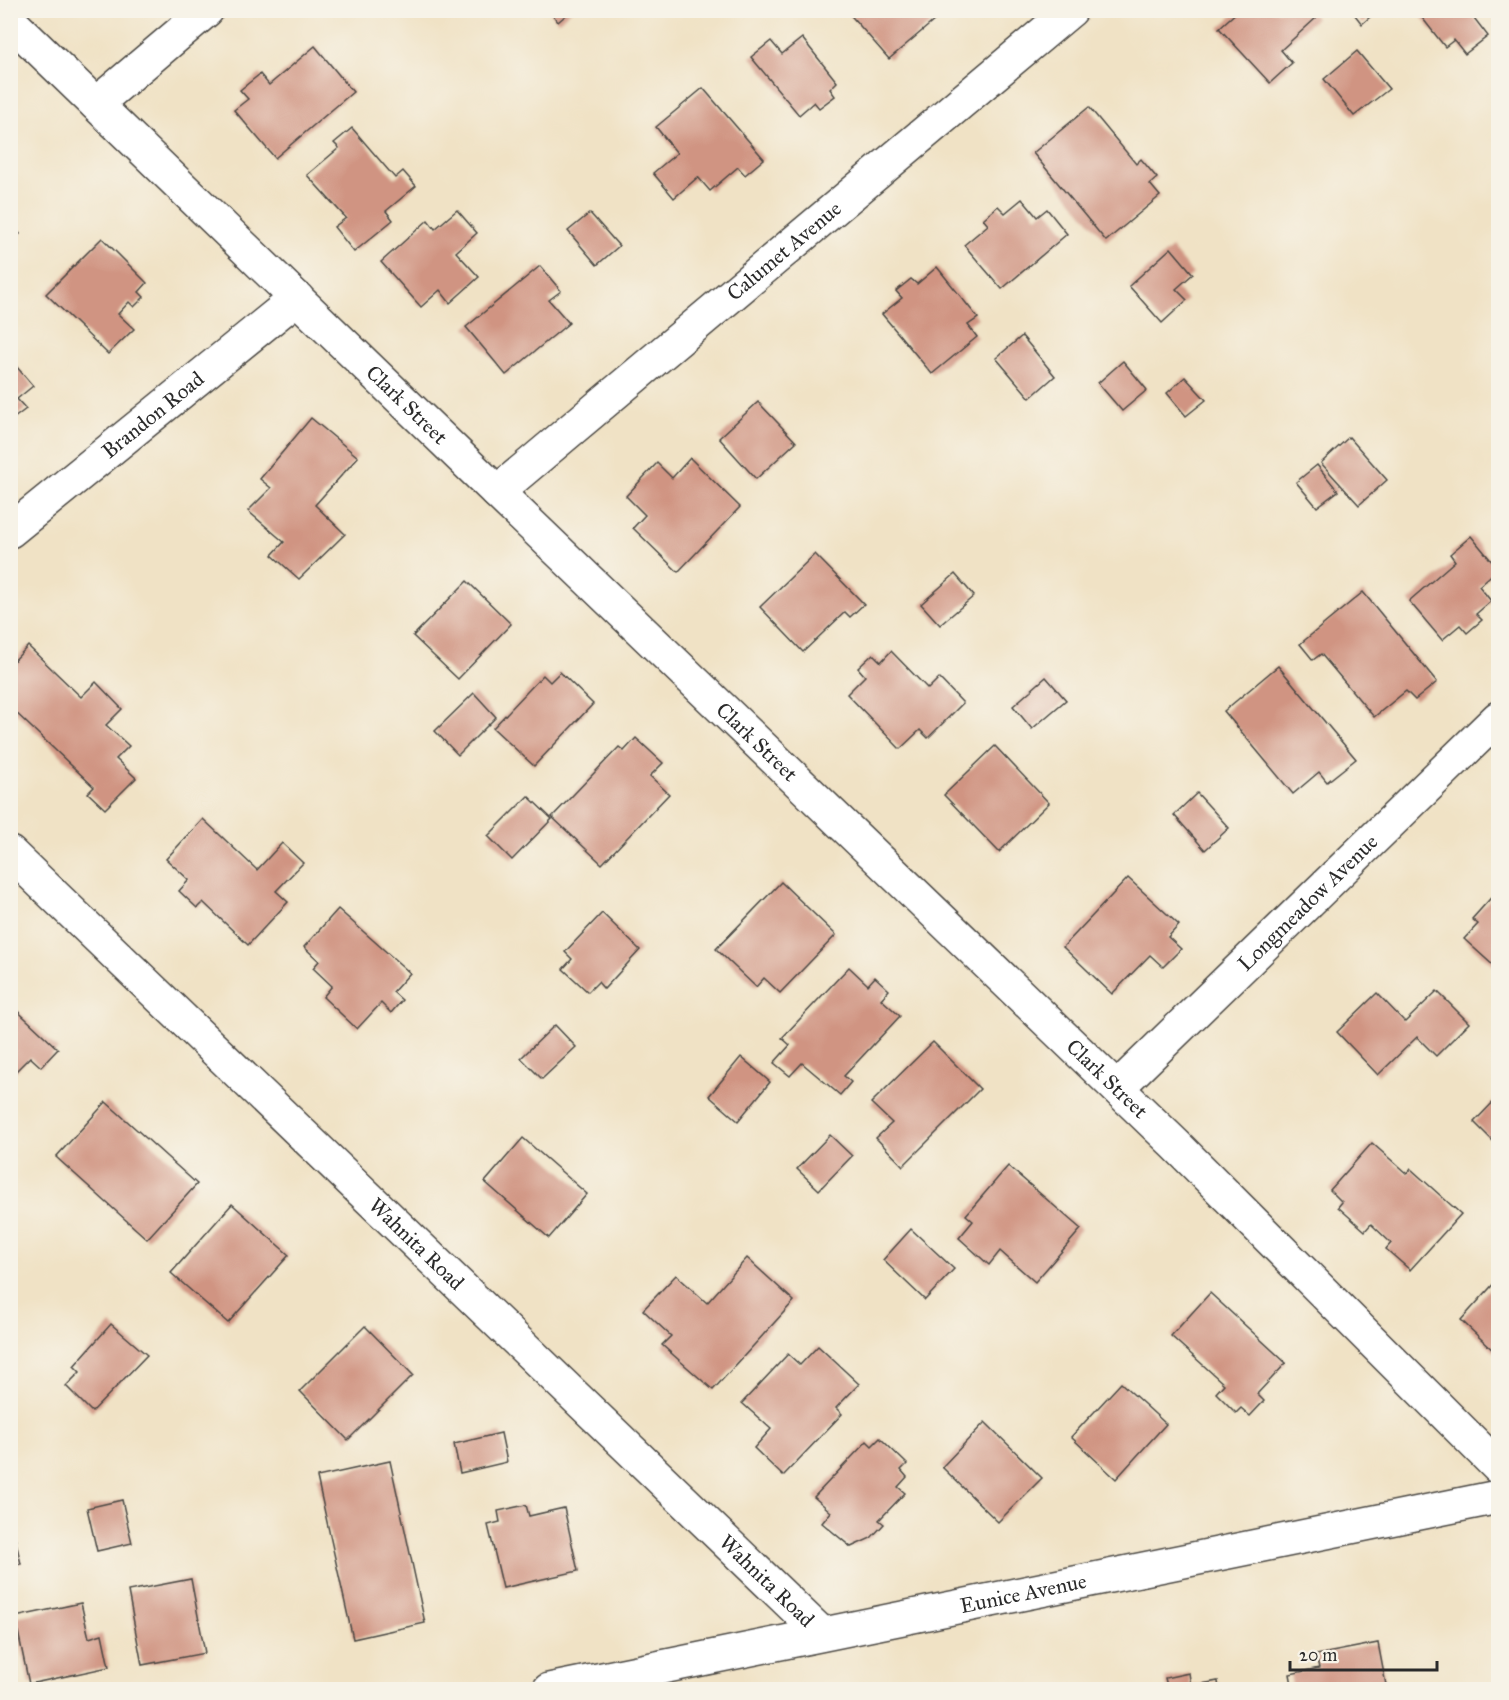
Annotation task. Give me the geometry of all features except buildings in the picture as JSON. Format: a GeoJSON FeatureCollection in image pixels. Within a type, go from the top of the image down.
{"type":"FeatureCollection","features":[{"type":"Feature","properties":{"kind":"street"},"geometry":{"type":"LineString","coordinates":[[96,104],[207,10]]}},
{"type":"Feature","properties":{"kind":"street","name":"Calumet Avenue"},"geometry":{"type":"LineString","coordinates":[[496,492],[1071,10]]}},
{"type":"Feature","properties":{"kind":"street","name":"Clark Street"},"geometry":{"type":"LineString","coordinates":[[10,21],[496,492],[1176,1145],[1498,1467]]}},
{"type":"Feature","properties":{"kind":"street","name":"Brandon Road"},"geometry":{"type":"LineString","coordinates":[[10,531],[297,298]]}},
{"type":"Feature","properties":{"kind":"street","name":"Longmeadow Avenue"},"geometry":{"type":"LineString","coordinates":[[1117,1088],[1498,718]]}},
{"type":"Feature","properties":{"kind":"street","name":"Wahnita Road"},"geometry":{"type":"LineString","coordinates":[[10,852],[822,1634]]}},
{"type":"Feature","properties":{"kind":"street","name":"Eunice Avenue"},"geometry":{"type":"LineString","coordinates":[[549,1689],[1498,1497]]}}]}
